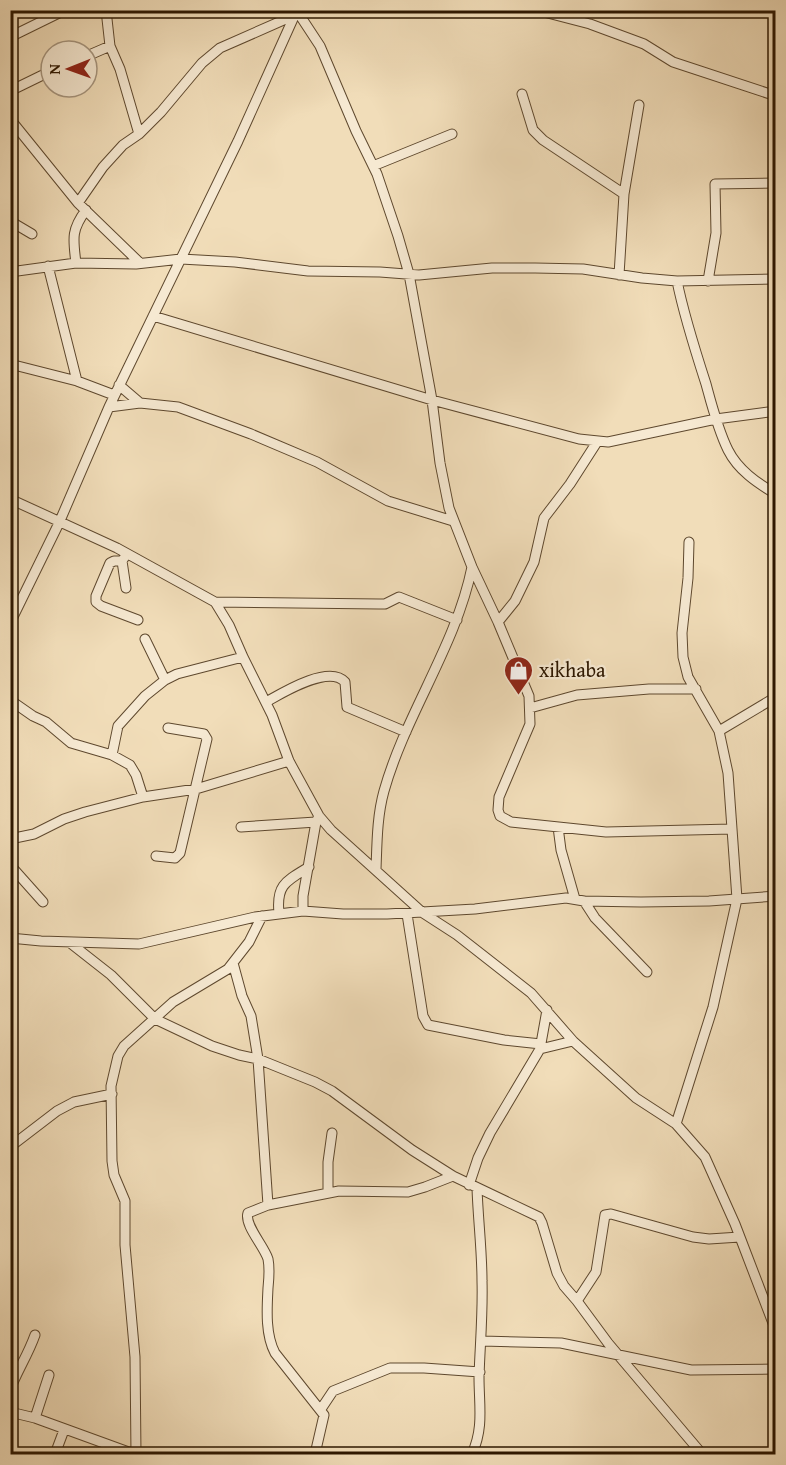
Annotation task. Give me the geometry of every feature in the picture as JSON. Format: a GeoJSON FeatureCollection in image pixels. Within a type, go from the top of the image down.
{"type":"FeatureCollection","features":[{"type":"Feature","properties":{"kind":"street"},"geometry":{"type":"LineString","coordinates":[[10,38],[65,10]]}},
{"type":"Feature","properties":{"kind":"street"},"geometry":{"type":"LineString","coordinates":[[106,10],[110,46],[120,69],[124,90],[139,134]]}},
{"type":"Feature","properties":{"kind":"street"},"geometry":{"type":"LineString","coordinates":[[536,10],[600,28],[644,44],[673,62],[776,96]]}},
{"type":"Feature","properties":{"kind":"street"},"geometry":{"type":"LineString","coordinates":[[78,203],[103,168],[123,146],[161,112],[202,63],[220,48],[296,12]]}},
{"type":"Feature","properties":{"kind":"street"},"geometry":{"type":"LineString","coordinates":[[296,12],[320,46],[373,165],[399,236],[409,274],[432,400],[440,463],[453,521],[527,690],[530,724],[499,797],[498,810],[503,819],[511,822],[606,832],[732,829]]}},
{"type":"Feature","properties":{"kind":"street"},"geometry":{"type":"LineString","coordinates":[[10,623],[59,523],[114,395],[238,141],[296,12]]}},
{"type":"Feature","properties":{"kind":"street"},"geometry":{"type":"LineString","coordinates":[[99,51],[110,46]]}},
{"type":"Feature","properties":{"kind":"street"},"geometry":{"type":"LineString","coordinates":[[10,91],[39,77]]}},
{"type":"Feature","properties":{"kind":"street"},"geometry":{"type":"LineString","coordinates":[[522,94],[533,130],[543,140],[624,194]]}},
{"type":"Feature","properties":{"kind":"street"},"geometry":{"type":"LineString","coordinates":[[619,275],[624,194],[639,105]]}},
{"type":"Feature","properties":{"kind":"street"},"geometry":{"type":"LineString","coordinates":[[10,118],[78,203],[140,263]]}},
{"type":"Feature","properties":{"kind":"street"},"geometry":{"type":"LineString","coordinates":[[373,165],[452,134]]}},
{"type":"Feature","properties":{"kind":"street"},"geometry":{"type":"LineString","coordinates":[[708,281],[716,233],[715,184],[776,183]]}},
{"type":"Feature","properties":{"kind":"street"},"geometry":{"type":"LineString","coordinates":[[76,263],[73,237],[76,223],[86,210]]}},
{"type":"Feature","properties":{"kind":"street"},"geometry":{"type":"LineString","coordinates":[[10,221],[32,234]]}},
{"type":"Feature","properties":{"kind":"street"},"geometry":{"type":"LineString","coordinates":[[10,272],[76,263],[140,263],[181,259],[308,270],[427,275],[492,268],[535,268],[584,269],[677,281],[776,279]]}},
{"type":"Feature","properties":{"kind":"street"},"geometry":{"type":"LineString","coordinates":[[48,266],[77,381]]}},
{"type":"Feature","properties":{"kind":"street"},"geometry":{"type":"LineString","coordinates":[[677,281],[716,419],[729,452],[748,476],[776,494]]}},
{"type":"Feature","properties":{"kind":"street"},"geometry":{"type":"LineString","coordinates":[[153,316],[432,400],[562,435],[597,442],[608,442],[716,419],[776,411]]}},
{"type":"Feature","properties":{"kind":"street"},"geometry":{"type":"LineString","coordinates":[[10,364],[77,381],[114,395]]}},
{"type":"Feature","properties":{"kind":"street"},"geometry":{"type":"LineString","coordinates":[[119,385],[140,403]]}},
{"type":"Feature","properties":{"kind":"street"},"geometry":{"type":"LineString","coordinates":[[109,406],[140,403],[178,407],[317,462],[388,501],[453,521]]}},
{"type":"Feature","properties":{"kind":"street"},"geometry":{"type":"LineString","coordinates":[[498,622],[515,601],[534,562],[544,518],[570,484],[597,442]]}},
{"type":"Feature","properties":{"kind":"street"},"geometry":{"type":"LineString","coordinates":[[10,499],[59,523],[87,533],[124,558],[215,602],[385,604],[399,597],[457,620]]}},
{"type":"Feature","properties":{"kind":"street"},"geometry":{"type":"LineString","coordinates":[[676,1124],[712,1007],[737,899],[728,773],[719,731],[688,677],[683,657],[682,633],[688,578],[688,542]]}},
{"type":"Feature","properties":{"kind":"street"},"geometry":{"type":"LineString","coordinates":[[124,558],[126,588]]}},
{"type":"Feature","properties":{"kind":"street"},"geometry":{"type":"LineString","coordinates":[[124,558],[110,562],[96,596],[96,602],[138,620]]}},
{"type":"Feature","properties":{"kind":"street"},"geometry":{"type":"LineString","coordinates":[[376,869],[377,830],[384,792],[399,748],[457,620],[472,567]]}},
{"type":"Feature","properties":{"kind":"street"},"geometry":{"type":"LineString","coordinates":[[467,590],[482,585]]}},
{"type":"Feature","properties":{"kind":"street"},"geometry":{"type":"LineString","coordinates":[[215,602],[229,625],[266,702],[288,761],[317,819],[423,913],[457,935],[531,993],[573,1041],[636,1098],[676,1124],[705,1158],[740,1237],[776,1331]]}},
{"type":"Feature","properties":{"kind":"street"},"geometry":{"type":"LineString","coordinates":[[145,639],[165,680]]}},
{"type":"Feature","properties":{"kind":"street"},"geometry":{"type":"LineString","coordinates":[[112,755],[118,726],[145,696],[165,680],[177,674],[243,657]]}},
{"type":"Feature","properties":{"kind":"street"},"geometry":{"type":"LineString","coordinates":[[266,702],[311,680],[340,678],[345,682],[347,706],[406,732]]}},
{"type":"Feature","properties":{"kind":"street"},"geometry":{"type":"LineString","coordinates":[[530,708],[578,695],[648,689],[696,689]]}},
{"type":"Feature","properties":{"kind":"street"},"geometry":{"type":"LineString","coordinates":[[719,731],[776,698]]}},
{"type":"Feature","properties":{"kind":"street"},"geometry":{"type":"LineString","coordinates":[[10,700],[46,722],[71,744],[112,755],[130,765],[143,797]]}},
{"type":"Feature","properties":{"kind":"street"},"geometry":{"type":"LineString","coordinates":[[156,855],[178,857],[207,736],[168,728]]}},
{"type":"Feature","properties":{"kind":"street"},"geometry":{"type":"LineString","coordinates":[[10,839],[34,834],[64,819],[85,812],[143,797],[196,789],[288,761]]}},
{"type":"Feature","properties":{"kind":"street"},"geometry":{"type":"LineString","coordinates":[[241,827],[317,819]]}},
{"type":"Feature","properties":{"kind":"street"},"geometry":{"type":"LineString","coordinates":[[303,911],[303,896],[317,819]]}},
{"type":"Feature","properties":{"kind":"street"},"geometry":{"type":"LineString","coordinates":[[558,827],[561,850],[580,900],[647,972]]}},
{"type":"Feature","properties":{"kind":"street"},"geometry":{"type":"LineString","coordinates":[[10,865],[42,902]]}},
{"type":"Feature","properties":{"kind":"street"},"geometry":{"type":"LineString","coordinates":[[279,913],[278,895],[285,882],[309,867]]}},
{"type":"Feature","properties":{"kind":"street"},"geometry":{"type":"LineString","coordinates":[[10,939],[139,944],[262,916],[303,911],[343,914],[406,914],[475,909],[545,899],[664,902],[776,896]]}},
{"type":"Feature","properties":{"kind":"street"},"geometry":{"type":"LineString","coordinates":[[406,914],[423,1016],[428,1025],[540,1046],[573,1041]]}},
{"type":"Feature","properties":{"kind":"street"},"geometry":{"type":"LineString","coordinates":[[10,1412],[35,1418],[135,1455],[135,1357],[125,1245],[124,1202],[114,1175],[112,1161],[111,1086],[118,1056],[124,1046],[173,1002],[218,976],[233,963],[249,942],[262,916]]}},
{"type":"Feature","properties":{"kind":"street"},"geometry":{"type":"LineString","coordinates":[[69,942],[111,975],[155,1019],[212,1046],[258,1059],[315,1082],[332,1091],[412,1150],[453,1176],[539,1217],[557,1273],[564,1286],[578,1301],[616,1353],[702,1455]]}},
{"type":"Feature","properties":{"kind":"street"},"geometry":{"type":"LineString","coordinates":[[233,963],[242,996],[251,1016],[258,1059],[268,1205]]}},
{"type":"Feature","properties":{"kind":"street"},"geometry":{"type":"LineString","coordinates":[[472,1455],[478,1442],[480,1428],[483,1277],[473,1187],[478,1158],[540,1046],[547,1010]]}},
{"type":"Feature","properties":{"kind":"street"},"geometry":{"type":"LineString","coordinates":[[10,1147],[57,1111],[74,1102],[112,1094]]}},
{"type":"Feature","properties":{"kind":"street"},"geometry":{"type":"LineString","coordinates":[[328,1193],[328,1162],[332,1133]]}},
{"type":"Feature","properties":{"kind":"street"},"geometry":{"type":"LineString","coordinates":[[315,1455],[324,1420],[321,1409],[271,1345],[268,1329],[268,1261],[247,1216],[268,1205],[328,1193],[351,1190],[384,1193],[408,1192],[453,1176]]}},
{"type":"Feature","properties":{"kind":"street"},"geometry":{"type":"LineString","coordinates":[[578,1301],[596,1272],[605,1215],[611,1214],[693,1237],[709,1239],[740,1237]]}},
{"type":"Feature","properties":{"kind":"street"},"geometry":{"type":"LineString","coordinates":[[10,1390],[29,1353],[35,1335]]}},
{"type":"Feature","properties":{"kind":"street"},"geometry":{"type":"LineString","coordinates":[[482,1341],[561,1343],[691,1370],[776,1369]]}},
{"type":"Feature","properties":{"kind":"street"},"geometry":{"type":"LineString","coordinates":[[321,1409],[333,1391],[390,1368],[480,1372]]}},
{"type":"Feature","properties":{"kind":"street"},"geometry":{"type":"LineString","coordinates":[[35,1418],[49,1376]]}},
{"type":"Feature","properties":{"kind":"street"},"geometry":{"type":"LineString","coordinates":[[55,1455],[64,1430]]}},
{"type":"Feature","properties":{"kind":"place","name":"xikhaba"},"geometry":{"type":"Point","coordinates":[518,696]}}]}
